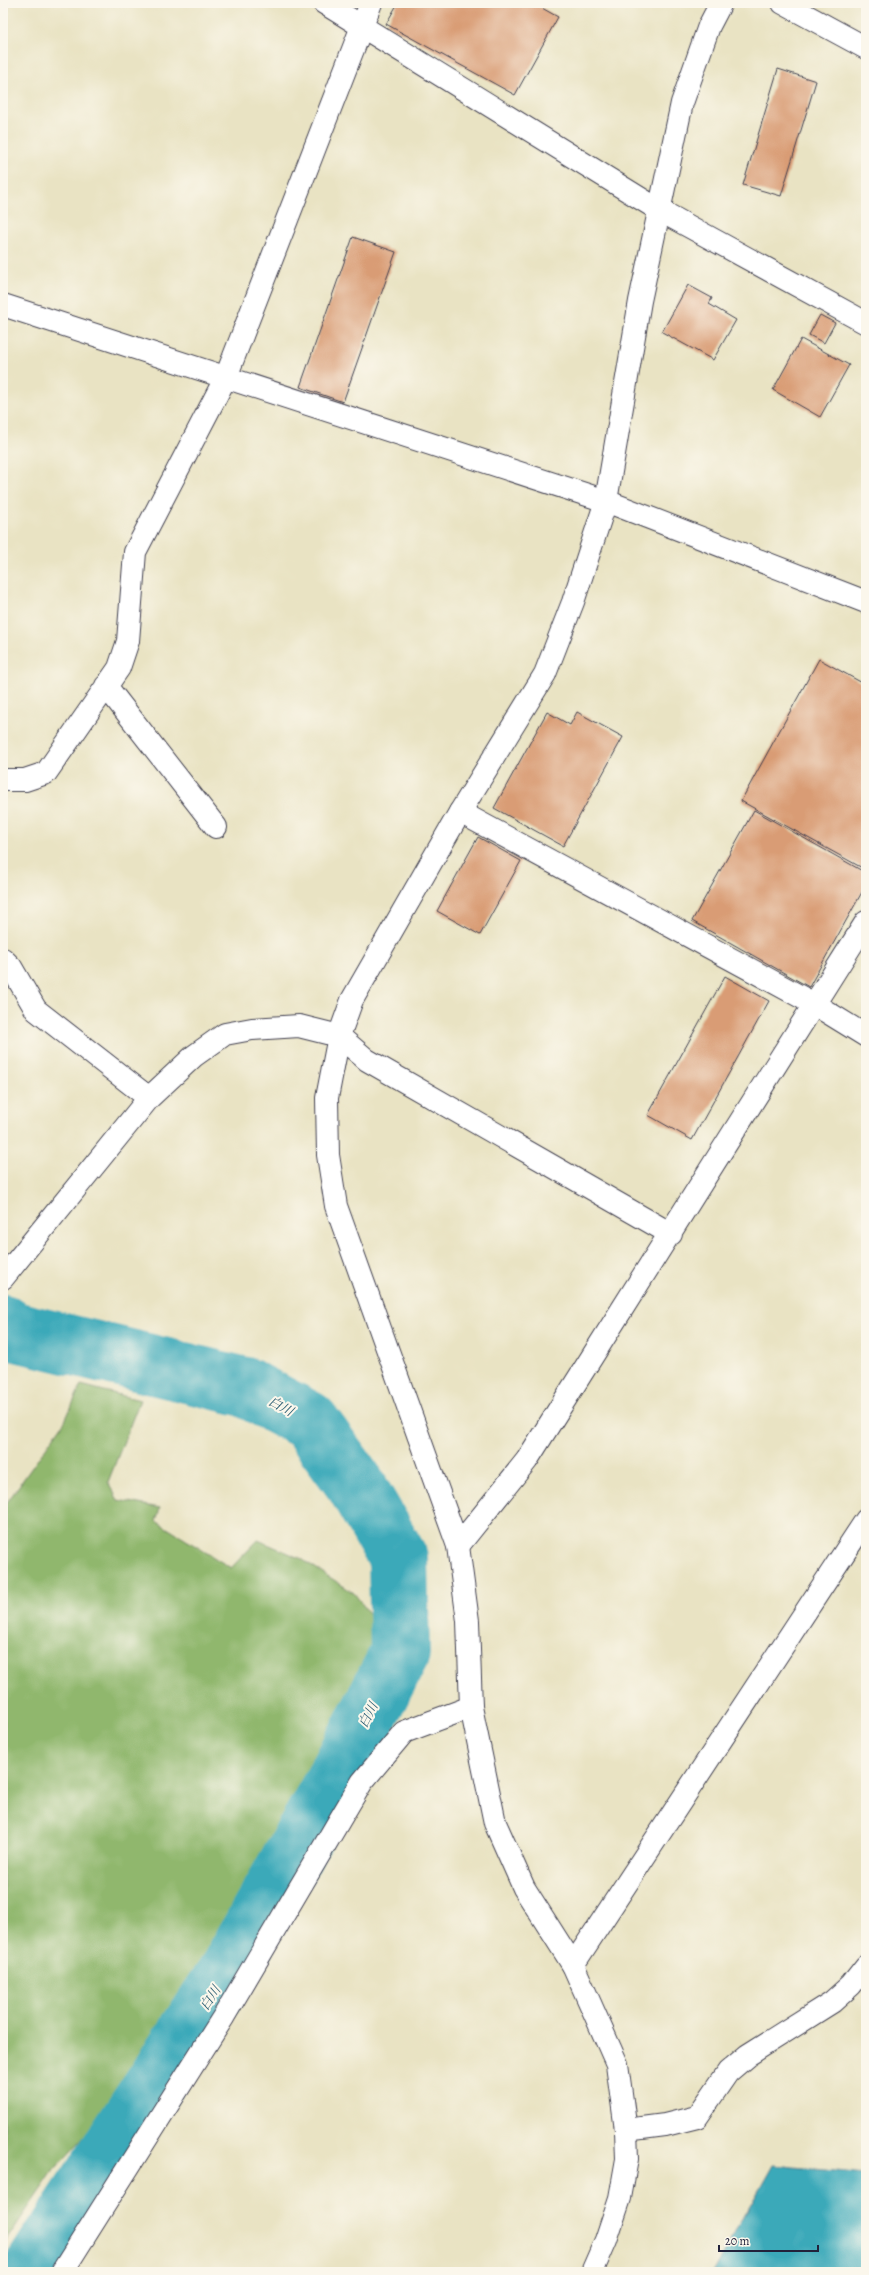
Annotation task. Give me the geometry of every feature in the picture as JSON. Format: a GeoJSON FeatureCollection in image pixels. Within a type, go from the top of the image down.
{"type":"FeatureCollection","features":[{"type":"Feature","properties":{"kind":"street"},"geometry":{"type":"LineString","coordinates":[[324,3],[659,210],[866,323]]}},
{"type":"Feature","properties":{"kind":"street"},"geometry":{"type":"LineString","coordinates":[[3,780],[25,780],[46,773],[119,668],[128,641],[135,552],[226,377],[371,3]]}},
{"type":"Feature","properties":{"kind":"street"},"geometry":{"type":"LineString","coordinates":[[592,2272],[606,2240],[620,2198],[627,2158],[626,2130],[617,2064],[573,1965],[524,1888],[495,1823],[471,1707],[468,1621],[458,1546],[336,1206],[328,1155],[327,1098],[339,1036],[352,1000],[460,812],[545,674],[573,602],[606,501],[640,301],[682,102],[709,26],[721,3]]}},
{"type":"Feature","properties":{"kind":"street"},"geometry":{"type":"LineString","coordinates":[[783,3],[866,48]]}},
{"type":"Feature","properties":{"kind":"street"},"geometry":{"type":"LineString","coordinates":[[3,305],[606,501],[866,602]]}},
{"type":"Feature","properties":{"kind":"street"},"geometry":{"type":"LineString","coordinates":[[106,686],[216,827]]}},
{"type":"Feature","properties":{"kind":"street"},"geometry":{"type":"LineString","coordinates":[[460,812],[814,1004],[866,1036]]}},
{"type":"Feature","properties":{"kind":"street"},"geometry":{"type":"LineString","coordinates":[[458,1546],[527,1460],[866,922]]}},
{"type":"Feature","properties":{"kind":"street"},"geometry":{"type":"LineString","coordinates":[[3,959],[11,967],[36,1010],[149,1098]]}},
{"type":"Feature","properties":{"kind":"street"},"geometry":{"type":"LineString","coordinates":[[3,1278],[149,1098],[194,1056],[225,1034],[252,1029],[299,1026],[339,1036],[367,1060],[670,1234]]}},
{"type":"Feature","properties":{"kind":"street"},"geometry":{"type":"LineString","coordinates":[[573,1965],[866,1520]]}},
{"type":"Feature","properties":{"kind":"street"},"geometry":{"type":"LineString","coordinates":[[62,2272],[224,2016],[362,1782],[404,1732],[471,1707]]}},
{"type":"Feature","properties":{"kind":"street"},"geometry":{"type":"LineString","coordinates":[[626,2130],[665,2125],[697,2117],[728,2072],[748,2055],[832,2002],[852,1986],[866,1966]]}},
{"type":"Feature","properties":{"kind":"green space"},"geometry":{"type":"Polygon","coordinates":[[[81,1385],[140,1400],[108,1482],[118,1500],[160,1508],[156,1521],[231,1568],[258,1540],[300,1558],[354,1593],[374,1620],[381,1646],[373,1670],[313,1794],[225,1959],[175,2038],[54,2170],[3,2245],[3,1508],[65,1421],[81,1385]]]}},
{"type":"Feature","properties":{"kind":"water"},"geometry":{"type":"Polygon","coordinates":[[[773,2165],[866,2174],[866,2272],[713,2272],[773,2165]]]}},
{"type":"Feature","properties":{"kind":"building"},"geometry":{"type":"Polygon","coordinates":[[[398,3],[533,3],[558,17],[515,95],[386,24],[398,3]]]}},
{"type":"Feature","properties":{"kind":"building"},"geometry":{"type":"Polygon","coordinates":[[[778,69],[816,81],[781,196],[743,185],[778,69]]]}},
{"type":"Feature","properties":{"kind":"building"},"geometry":{"type":"Polygon","coordinates":[[[353,237],[396,252],[343,402],[300,387],[353,237]]]}},
{"type":"Feature","properties":{"kind":"building"},"geometry":{"type":"Polygon","coordinates":[[[688,285],[712,298],[709,304],[736,320],[713,360],[662,332],[688,285]]]}},
{"type":"Feature","properties":{"kind":"building"},"geometry":{"type":"Polygon","coordinates":[[[820,315],[835,323],[824,343],[809,335],[820,315]]]}},
{"type":"Feature","properties":{"kind":"building"},"geometry":{"type":"Polygon","coordinates":[[[801,339],[849,365],[820,417],[773,390],[801,339]]]}},
{"type":"Feature","properties":{"kind":"building"},"geometry":{"type":"Polygon","coordinates":[[[819,659],[866,685],[866,870],[741,801],[819,659]]]}},
{"type":"Feature","properties":{"kind":"building"},"geometry":{"type":"Polygon","coordinates":[[[547,712],[570,725],[577,712],[623,737],[563,846],[494,808],[547,712]]]}},
{"type":"Feature","properties":{"kind":"building"},"geometry":{"type":"Polygon","coordinates":[[[754,810],[866,873],[866,885],[809,987],[692,921],[754,810]]]}},
{"type":"Feature","properties":{"kind":"building"},"geometry":{"type":"Polygon","coordinates":[[[478,837],[521,861],[480,935],[437,911],[478,837]]]}},
{"type":"Feature","properties":{"kind":"building"},"geometry":{"type":"Polygon","coordinates":[[[725,976],[769,1001],[692,1140],[648,1115],[725,976]]]}},
{"type":"Feature","properties":{"kind":"waterway","name":"白川"},"geometry":{"type":"LineString","coordinates":[[3,1324],[13,1331],[245,1387],[309,1421],[356,1485],[398,1558],[400,1653],[340,1771],[230,1968],[31,2272]]}}]}
